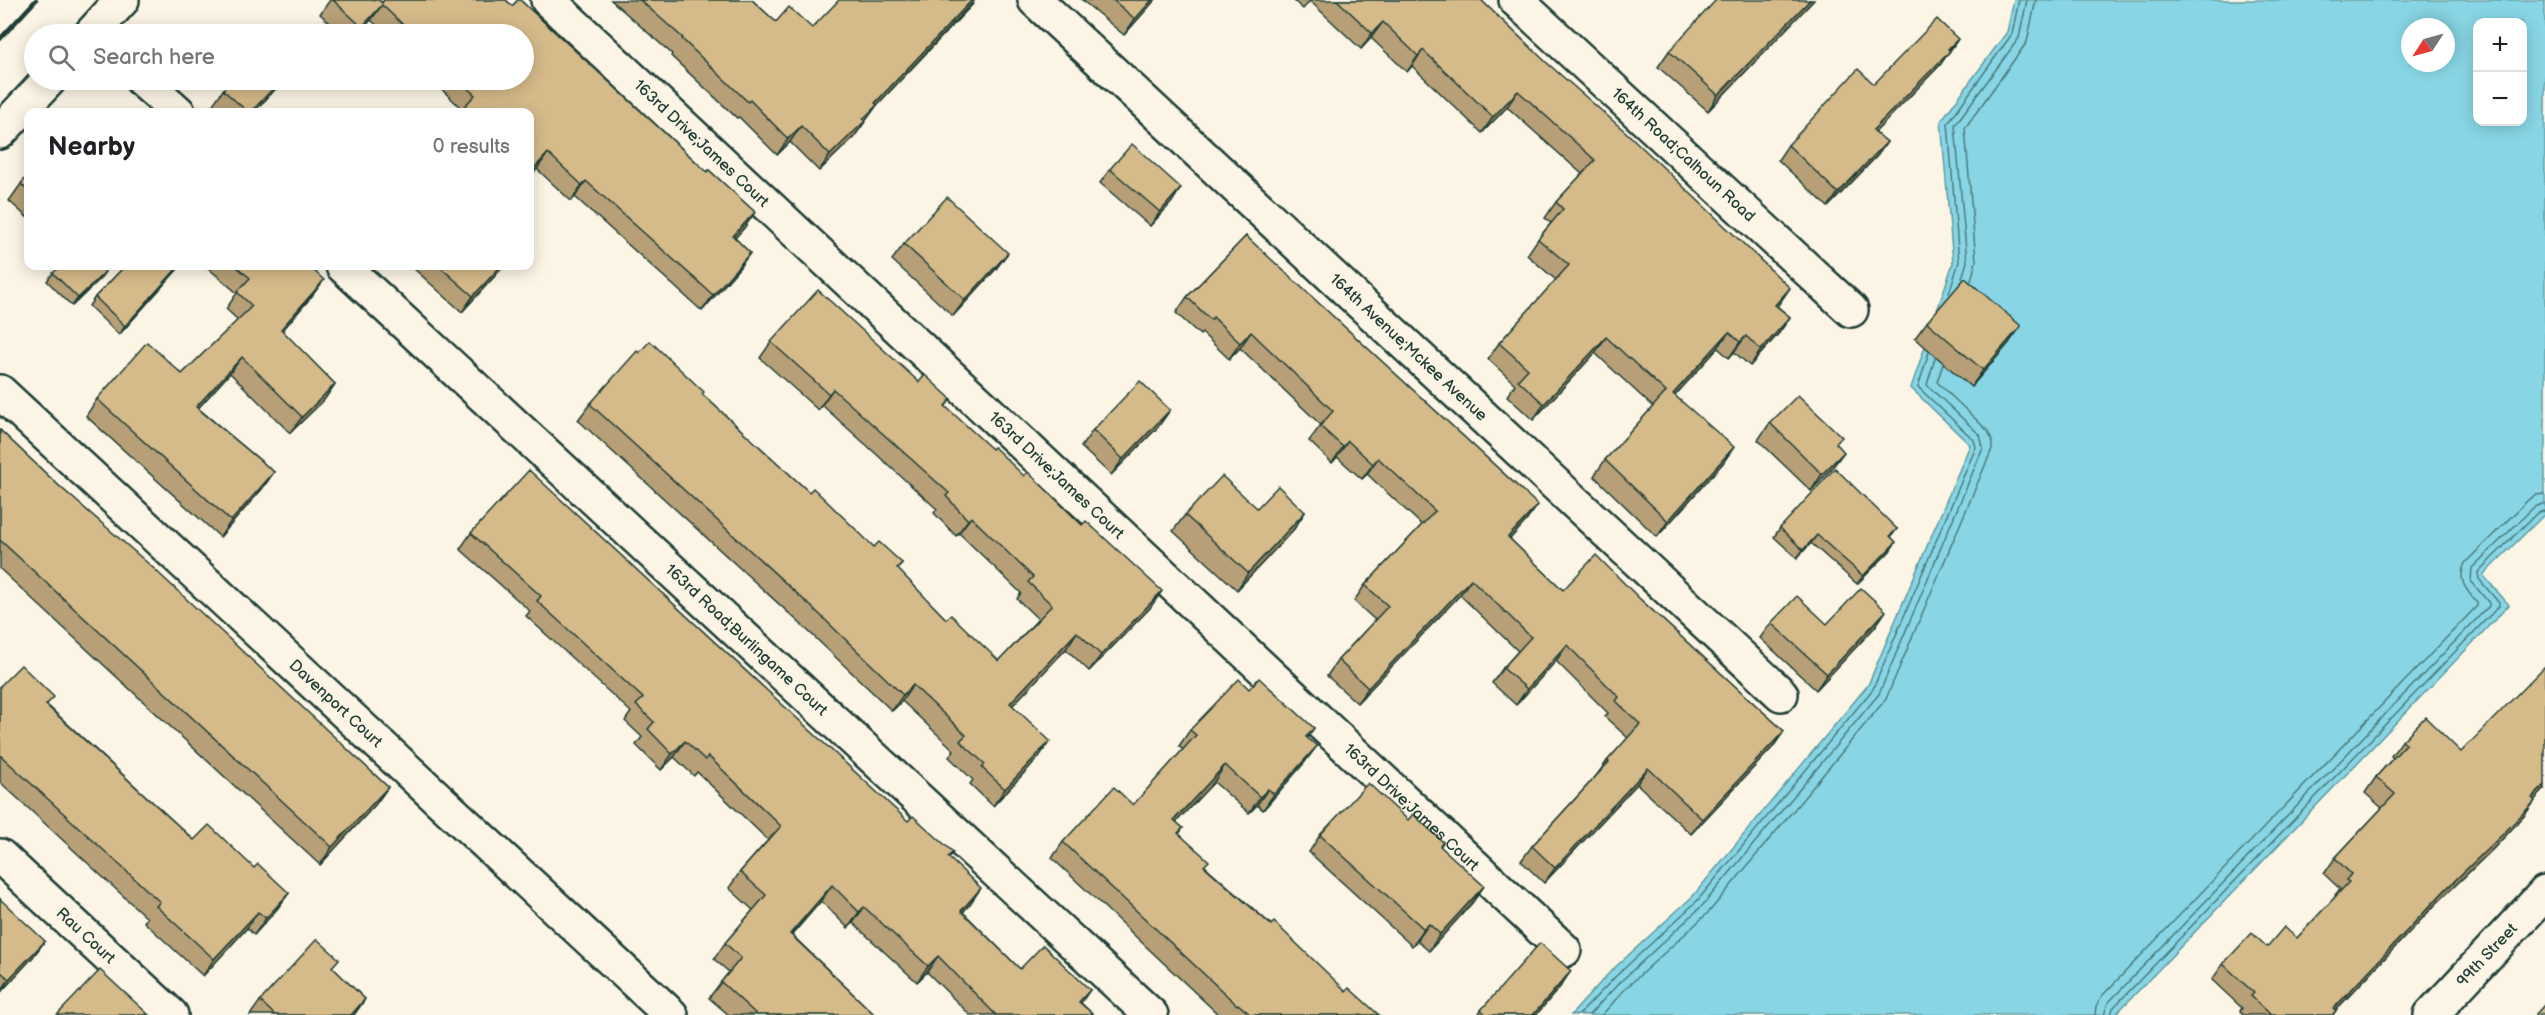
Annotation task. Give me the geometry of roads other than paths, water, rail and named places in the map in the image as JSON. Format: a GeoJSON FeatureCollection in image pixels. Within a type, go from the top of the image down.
{"type":"FeatureCollection","features":[{"type":"Feature","properties":{"kind":"street"},"geometry":{"type":"LineString","coordinates":[[101,24],[122,0]]}},
{"type":"Feature","properties":{"kind":"street","name":"163rd Drive;James Court"},"geometry":{"type":"LineString","coordinates":[[548,0],[1564,950]]}},
{"type":"Feature","properties":{"kind":"street","name":"164th Avenue;Mckee Avenue"},"geometry":{"type":"LineString","coordinates":[[1035,0],[1781,694]]}},
{"type":"Feature","properties":{"kind":"street","name":"164th Road;Calhoun Road"},"geometry":{"type":"LineString","coordinates":[[1516,0],[1851,310]]}},
{"type":"Feature","properties":{"kind":"street"},"geometry":{"type":"LineString","coordinates":[[0,132],[40,90]]}},
{"type":"Feature","properties":{"kind":"street"},"geometry":{"type":"LineString","coordinates":[[153,90],[174,108]]}},
{"type":"Feature","properties":{"kind":"street","name":"163rd Road;Burlingame Court"},"geometry":{"type":"LineString","coordinates":[[347,270],[1151,1015]]}},
{"type":"Feature","properties":{"kind":"street","name":"Davenport Court"},"geometry":{"type":"LineString","coordinates":[[0,393],[671,1015]]}},
{"type":"Feature","properties":{"kind":"street","name":"Rau Court"},"geometry":{"type":"LineString","coordinates":[[0,856],[171,1015]]}},
{"type":"Feature","properties":{"kind":"street","name":"99th Street"},"geometry":{"type":"LineString","coordinates":[[2431,1015],[2545,893]]}},
{"type":"Feature","properties":{"kind":"water"},"geometry":{"type":"Polygon","coordinates":[[[2014,0],[2545,0],[2545,514],[2483,575],[2509,605],[2115,1015],[1571,1015],[1610,972],[1692,897],[1868,685],[1970,445],[1911,388],[1953,263],[1941,121],[2007,32],[2014,0]]]}},
{"type":"Feature","properties":{"kind":"railway"},"geometry":{"type":"LineString","coordinates":[[0,39],[36,0]]}}]}
